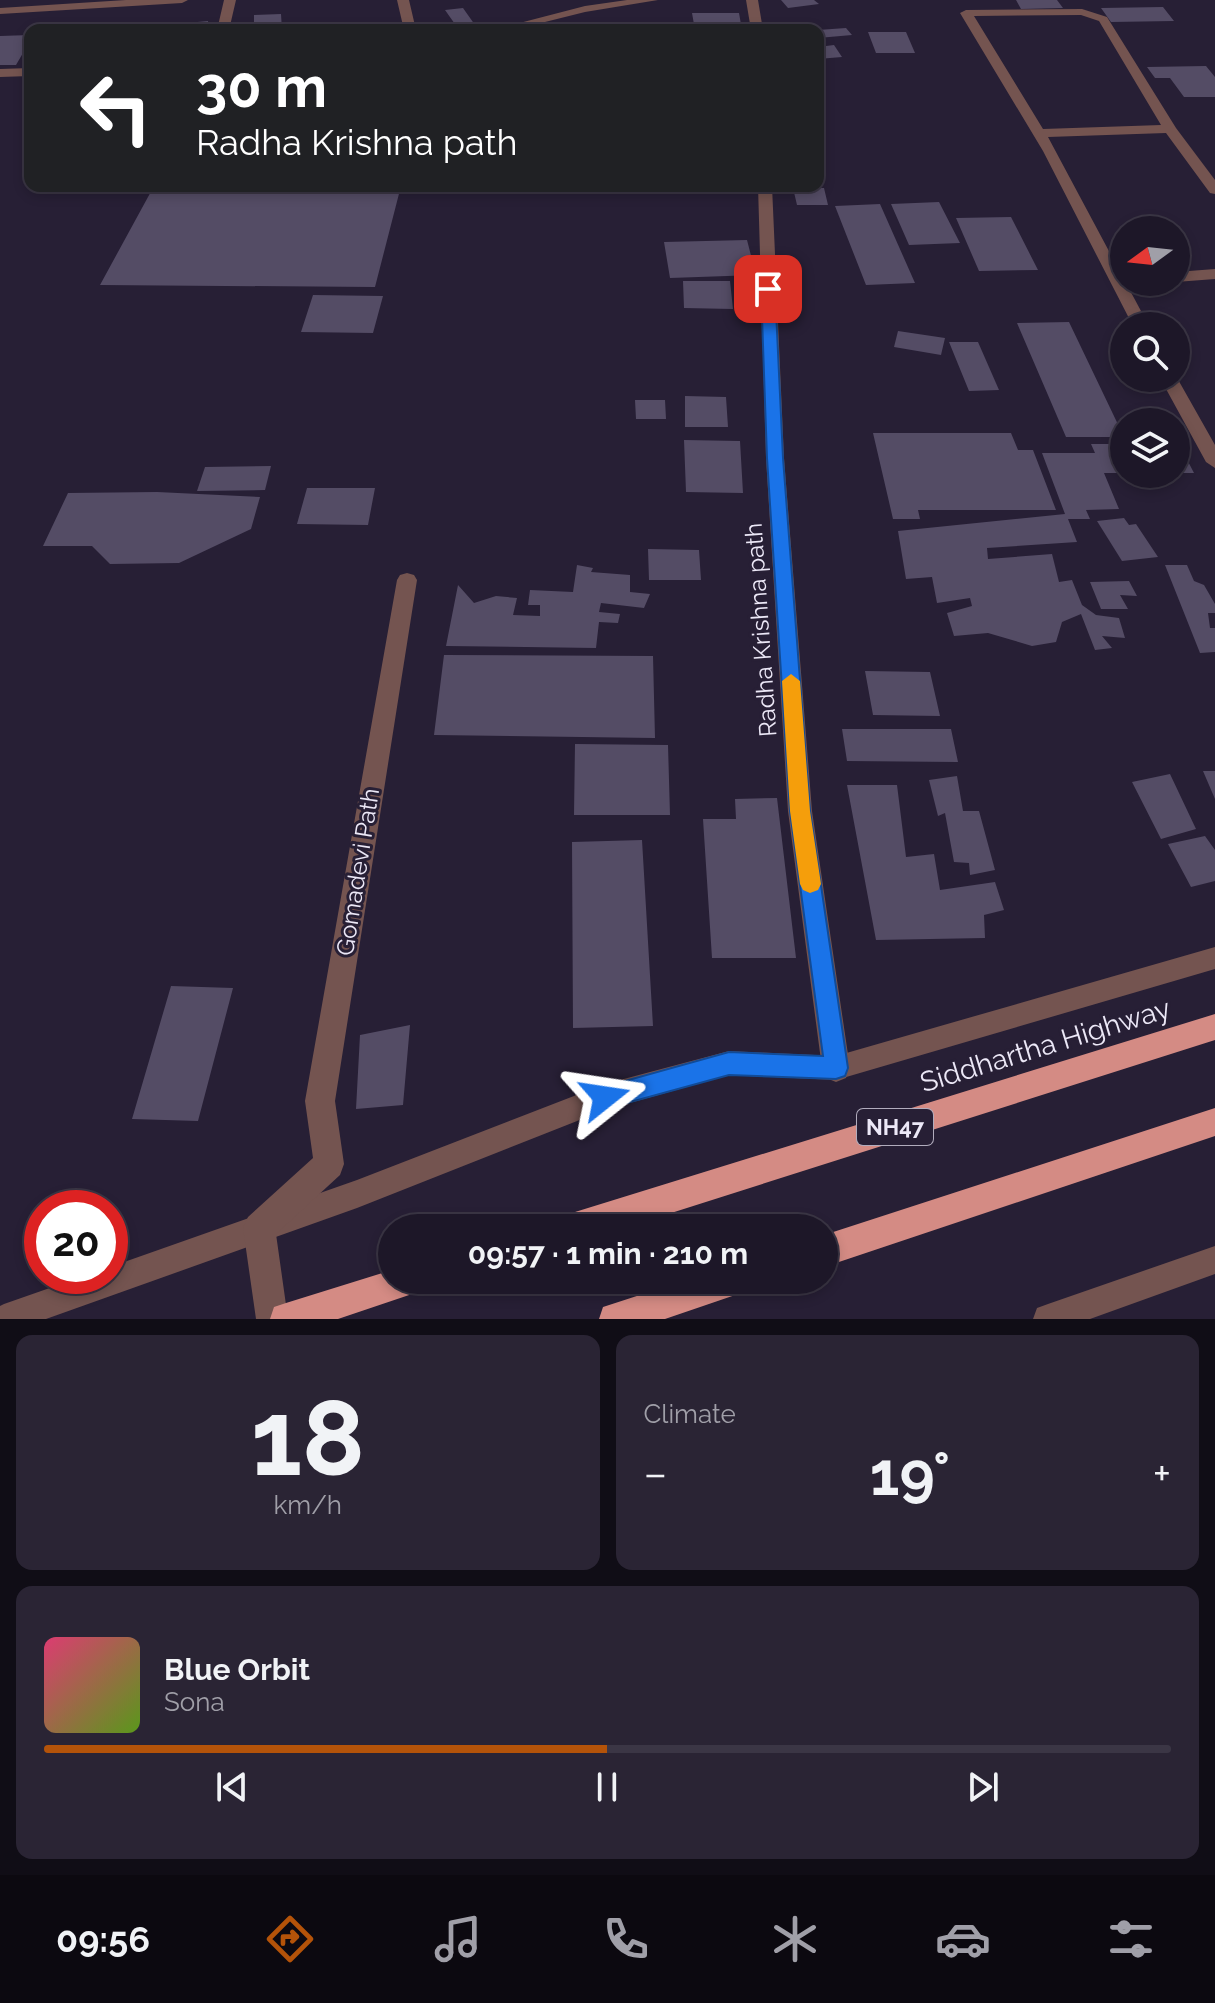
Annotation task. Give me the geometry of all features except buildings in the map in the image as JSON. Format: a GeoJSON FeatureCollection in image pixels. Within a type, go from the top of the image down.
{"type":"FeatureCollection","features":[{"type":"Feature","properties":{"kind":"highway","name":"Siddhartha Highway"},"geometry":{"type":"LineString","coordinates":[[620,1214],[1215,1027]]}},
{"type":"Feature","properties":{"kind":"highway"},"geometry":{"type":"LineString","coordinates":[[838,1246],[1215,1122]]}},
{"type":"Feature","properties":{"kind":"highway"},"geometry":{"type":"LineString","coordinates":[[286,1319],[378,1290]]}},
{"type":"Feature","properties":{"kind":"highway"},"geometry":{"type":"LineString","coordinates":[[615,1319],[693,1294]]}},
{"type":"Feature","properties":{"kind":"street"},"geometry":{"type":"LineString","coordinates":[[0,11],[182,0]]}},
{"type":"Feature","properties":{"kind":"street"},"geometry":{"type":"LineString","coordinates":[[224,24],[230,0]]}},
{"type":"Feature","properties":{"kind":"street"},"geometry":{"type":"LineString","coordinates":[[403,0],[409,24]]}},
{"type":"Feature","properties":{"kind":"street"},"geometry":{"type":"LineString","coordinates":[[524,24],[585,9],[652,0]]}},
{"type":"Feature","properties":{"kind":"street"},"geometry":{"type":"LineString","coordinates":[[752,0],[756,24]]}},
{"type":"Feature","properties":{"kind":"street"},"geometry":{"type":"LineString","coordinates":[[1110,261],[1039,133],[966,13],[1082,12],[1103,19],[1170,129],[1215,190]]}},
{"type":"Feature","properties":{"kind":"street"},"geometry":{"type":"LineString","coordinates":[[0,73],[24,72]]}},
{"type":"Feature","properties":{"kind":"street"},"geometry":{"type":"LineString","coordinates":[[1039,133],[1170,129]]}},
{"type":"Feature","properties":{"kind":"street","name":"Radha Krishna path"},"geometry":{"type":"LineString","coordinates":[[765,192],[775,458],[800,811],[836,1068]]}},
{"type":"Feature","properties":{"kind":"street"},"geometry":{"type":"LineString","coordinates":[[1190,276],[1215,274]]}},
{"type":"Feature","properties":{"kind":"street"},"geometry":{"type":"LineString","coordinates":[[1177,392],[1215,462]]}},
{"type":"Feature","properties":{"kind":"street","name":"Gomadevi Path"},"geometry":{"type":"LineString","coordinates":[[259,1228],[329,1164],[320,1101],[407,580]]}},
{"type":"Feature","properties":{"kind":"street"},"geometry":{"type":"LineString","coordinates":[[259,1228],[272,1319]]}},
{"type":"Feature","properties":{"kind":"lane"},"geometry":{"type":"LineString","coordinates":[[4,1319],[357,1194],[605,1097],[729,1063],[836,1068],[1215,958]]}},
{"type":"Feature","properties":{"kind":"lane"},"geometry":{"type":"LineString","coordinates":[[1048,1319],[1215,1260]]}},
{"type":"Feature","properties":{"kind":"slow traffic"},"geometry":{"type":"LineString","coordinates":[[791,681],[800,811],[810,884]]}},
{"type":"Feature","properties":{"kind":"route"},"geometry":{"type":"LineString","coordinates":[[605,1097],[729,1063],[836,1068],[800,811],[775,458],[768,289]]}}]}
